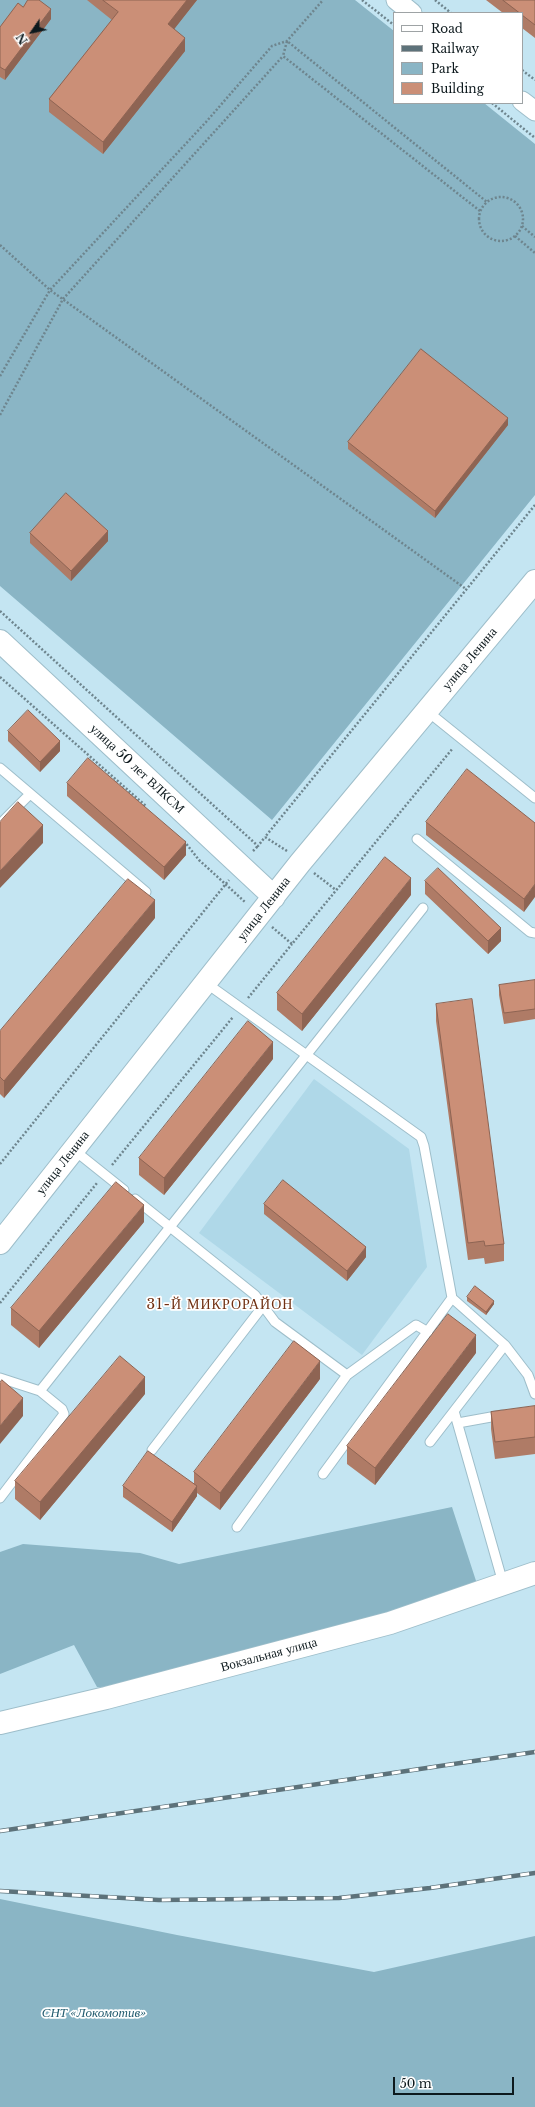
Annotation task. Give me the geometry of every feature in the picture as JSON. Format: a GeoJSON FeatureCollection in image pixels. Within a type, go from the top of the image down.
{"type":"FeatureCollection","features":[{"type":"Feature","properties":{"kind":"street"},"geometry":{"type":"LineString","coordinates":[[396,0],[411,12]]}},
{"type":"Feature","properties":{"kind":"street"},"geometry":{"type":"LineString","coordinates":[[523,102],[535,112]]}},
{"type":"Feature","properties":{"kind":"street","name":"улица Ленина"},"geometry":{"type":"LineString","coordinates":[[0,1243],[274,897],[535,581]]}},
{"type":"Feature","properties":{"kind":"street","name":"улица 50 лет ВЛКСМ"},"geometry":{"type":"LineString","coordinates":[[0,641],[274,897]]}},
{"type":"Feature","properties":{"kind":"street","name":"Вокзальная улица"},"geometry":{"type":"LineString","coordinates":[[0,1723],[106,1698],[390,1623],[535,1573]]}},
{"type":"Feature","properties":{"kind":"lane"},"geometry":{"type":"LineString","coordinates":[[427,711],[535,798]]}},
{"type":"Feature","properties":{"kind":"lane"},"geometry":{"type":"LineString","coordinates":[[0,768],[131,884],[146,892]]}},
{"type":"Feature","properties":{"kind":"lane"},"geometry":{"type":"LineString","coordinates":[[0,824],[30,794]]}},
{"type":"Feature","properties":{"kind":"lane"},"geometry":{"type":"LineString","coordinates":[[417,839],[530,932],[535,933]]}},
{"type":"Feature","properties":{"kind":"lane"},"geometry":{"type":"LineString","coordinates":[[40,1391],[423,908]]}},
{"type":"Feature","properties":{"kind":"lane"},"geometry":{"type":"LineString","coordinates":[[206,983],[421,1137],[424,1146],[452,1298],[505,1345],[528,1375],[535,1394]]}},
{"type":"Feature","properties":{"kind":"lane"},"geometry":{"type":"LineString","coordinates":[[74,1150],[255,1295],[275,1322],[347,1375]]}},
{"type":"Feature","properties":{"kind":"lane"},"geometry":{"type":"LineString","coordinates":[[323,1474],[452,1298]]}},
{"type":"Feature","properties":{"kind":"lane"},"geometry":{"type":"LineString","coordinates":[[152,1450],[263,1306]]}},
{"type":"Feature","properties":{"kind":"lane"},"geometry":{"type":"LineString","coordinates":[[238,1527],[347,1375],[416,1325],[428,1332]]}},
{"type":"Feature","properties":{"kind":"lane"},"geometry":{"type":"LineString","coordinates":[[430,1442],[505,1345]]}},
{"type":"Feature","properties":{"kind":"lane"},"geometry":{"type":"LineString","coordinates":[[0,1378],[40,1391],[62,1409],[64,1414],[0,1498]]}},
{"type":"Feature","properties":{"kind":"lane"},"geometry":{"type":"LineString","coordinates":[[454,1410],[503,1583]]}},
{"type":"Feature","properties":{"kind":"lane"},"geometry":{"type":"LineString","coordinates":[[458,1423],[512,1414]]}},
{"type":"Feature","properties":{"kind":"path"},"geometry":{"type":"LineString","coordinates":[[0,415],[63,299],[283,56],[287,41],[323,0]]}},
{"type":"Feature","properties":{"kind":"path"},"geometry":{"type":"LineString","coordinates":[[362,0],[393,24]]}},
{"type":"Feature","properties":{"kind":"path"},"geometry":{"type":"LineString","coordinates":[[435,0],[450,12]]}},
{"type":"Feature","properties":{"kind":"path"},"geometry":{"type":"LineString","coordinates":[[287,41],[487,202]]}},
{"type":"Feature","properties":{"kind":"path"},"geometry":{"type":"LineString","coordinates":[[0,376],[50,290],[206,122],[272,46],[287,41]]}},
{"type":"Feature","properties":{"kind":"path"},"geometry":{"type":"LineString","coordinates":[[283,56],[480,211]]}},
{"type":"Feature","properties":{"kind":"path"},"geometry":{"type":"LineString","coordinates":[[523,71],[535,80]]}},
{"type":"Feature","properties":{"kind":"path"},"geometry":{"type":"LineString","coordinates":[[493,104],[535,138]]}},
{"type":"Feature","properties":{"kind":"path"},"geometry":{"type":"LineString","coordinates":[[500,197],[513,201],[522,212],[522,226],[515,236],[502,241],[488,237],[480,226],[480,211],[487,202],[500,197]]}},
{"type":"Feature","properties":{"kind":"path"},"geometry":{"type":"LineString","coordinates":[[522,226],[535,237]]}},
{"type":"Feature","properties":{"kind":"path"},"geometry":{"type":"LineString","coordinates":[[515,236],[535,253]]}},
{"type":"Feature","properties":{"kind":"path"},"geometry":{"type":"LineString","coordinates":[[0,245],[50,290],[466,589]]}},
{"type":"Feature","properties":{"kind":"path"},"geometry":{"type":"LineString","coordinates":[[0,611],[258,846],[535,505]]}},
{"type":"Feature","properties":{"kind":"path"},"geometry":{"type":"LineString","coordinates":[[0,677],[150,809]]}},
{"type":"Feature","properties":{"kind":"path"},"geometry":{"type":"LineString","coordinates":[[0,1303],[461,738]]}},
{"type":"Feature","properties":{"kind":"path"},"geometry":{"type":"LineString","coordinates":[[180,835],[199,860],[259,916],[292,944]]}},
{"type":"Feature","properties":{"kind":"path"},"geometry":{"type":"LineString","coordinates":[[265,836],[290,854]]}},
{"type":"Feature","properties":{"kind":"path"},"geometry":{"type":"LineString","coordinates":[[312,871],[336,890]]}},
{"type":"Feature","properties":{"kind":"path"},"geometry":{"type":"LineString","coordinates":[[0,1164],[226,885]]}},
{"type":"Feature","properties":{"kind":"shaded area"},"geometry":{"type":"Polygon","coordinates":[[[314,1079],[409,1149],[427,1267],[362,1355],[199,1233],[314,1079]]]}},
{"type":"Feature","properties":{"kind":"green space"},"geometry":{"type":"Polygon","coordinates":[[[0,0],[355,0],[393,30],[393,104],[485,104],[535,144],[535,495],[272,820],[0,586],[0,0]]]}},
{"type":"Feature","properties":{"kind":"green space"},"geometry":{"type":"Polygon","coordinates":[[[452,1507],[478,1587],[452,1597],[117,1687],[97,1687],[74,1645],[0,1674],[0,1552],[23,1544],[140,1553],[179,1564],[452,1507]]]}},
{"type":"Feature","properties":{"kind":"green space","name":"СНТ «Локомотив»"},"geometry":{"type":"Polygon","coordinates":[[[0,1899],[177,1935],[374,1972],[535,1936],[535,2107],[0,2107],[0,1899]]]}},
{"type":"Feature","properties":{"kind":"building"},"geometry":{"type":"Polygon","coordinates":[[[28,0],[39,0],[51,9],[5,70],[0,67],[0,27],[18,3],[23,7],[28,0]]]}},
{"type":"Feature","properties":{"kind":"building"},"geometry":{"type":"Polygon","coordinates":[[[103,0],[187,0],[168,24],[185,38],[103,142],[49,99],[118,12],[103,0]]]}},
{"type":"Feature","properties":{"kind":"building"},"geometry":{"type":"Polygon","coordinates":[[[503,0],[535,0],[535,25],[523,16],[523,12],[519,12],[503,0]]]}},
{"type":"Feature","properties":{"kind":"building"},"geometry":{"type":"Polygon","coordinates":[[[421,349],[508,418],[435,511],[348,442],[421,349]]]}},
{"type":"Feature","properties":{"kind":"building"},"geometry":{"type":"Polygon","coordinates":[[[66,493],[108,531],[71,571],[30,533],[66,493]]]}},
{"type":"Feature","properties":{"kind":"building"},"geometry":{"type":"Polygon","coordinates":[[[28,710],[60,741],[40,762],[8,731],[28,710]]]}},
{"type":"Feature","properties":{"kind":"building"},"geometry":{"type":"Polygon","coordinates":[[[88,758],[186,842],[164,867],[67,783],[88,758]]]}},
{"type":"Feature","properties":{"kind":"building"},"geometry":{"type":"Polygon","coordinates":[[[467,769],[535,823],[535,884],[524,899],[426,822],[467,769]]]}},
{"type":"Feature","properties":{"kind":"building"},"geometry":{"type":"Polygon","coordinates":[[[18,802],[43,825],[0,871],[0,822],[18,802]]]}},
{"type":"Feature","properties":{"kind":"building"},"geometry":{"type":"Polygon","coordinates":[[[385,857],[411,878],[302,1014],[277,993],[385,857]]]}},
{"type":"Feature","properties":{"kind":"building"},"geometry":{"type":"Polygon","coordinates":[[[438,868],[501,928],[488,941],[425,881],[438,868]]]}},
{"type":"Feature","properties":{"kind":"building"},"geometry":{"type":"Polygon","coordinates":[[[128,879],[155,900],[4,1081],[0,1077],[0,1031],[128,879]]]}},
{"type":"Feature","properties":{"kind":"building"},"geometry":{"type":"Polygon","coordinates":[[[535,980],[535,1009],[504,1013],[499,985],[535,980]]]}},
{"type":"Feature","properties":{"kind":"building"},"geometry":{"type":"Polygon","coordinates":[[[472,999],[504,1244],[485,1246],[484,1241],[468,1243],[436,1004],[472,999]]]}},
{"type":"Feature","properties":{"kind":"building"},"geometry":{"type":"Polygon","coordinates":[[[248,1021],[273,1042],[164,1178],[139,1158],[248,1021]]]}},
{"type":"Feature","properties":{"kind":"building"},"geometry":{"type":"Polygon","coordinates":[[[283,1180],[366,1247],[347,1271],[264,1204],[283,1180]]]}},
{"type":"Feature","properties":{"kind":"building"},"geometry":{"type":"Polygon","coordinates":[[[116,1182],[144,1205],[39,1331],[11,1308],[116,1182]]]}},
{"type":"Feature","properties":{"kind":"building"},"geometry":{"type":"Polygon","coordinates":[[[475,1286],[494,1301],[486,1312],[467,1297],[475,1286]]]}},
{"type":"Feature","properties":{"kind":"building"},"geometry":{"type":"Polygon","coordinates":[[[448,1314],[476,1335],[375,1468],[347,1446],[448,1314]]]}},
{"type":"Feature","properties":{"kind":"building"},"geometry":{"type":"Polygon","coordinates":[[[294,1341],[320,1361],[220,1493],[194,1472],[294,1341]]]}},
{"type":"Feature","properties":{"kind":"building"},"geometry":{"type":"Polygon","coordinates":[[[120,1356],[145,1377],[40,1502],[15,1481],[120,1356]]]}},
{"type":"Feature","properties":{"kind":"building"},"geometry":{"type":"Polygon","coordinates":[[[2,1380],[23,1398],[0,1426],[0,1383],[2,1380]]]}},
{"type":"Feature","properties":{"kind":"building"},"geometry":{"type":"Polygon","coordinates":[[[535,1406],[535,1437],[495,1442],[491,1412],[535,1406]]]}},
{"type":"Feature","properties":{"kind":"building"},"geometry":{"type":"Polygon","coordinates":[[[148,1451],[197,1486],[172,1522],[123,1486],[148,1451]]]}},
{"type":"Feature","properties":{"kind":"railway"},"geometry":{"type":"LineString","coordinates":[[0,1831],[535,1752]]}},
{"type":"Feature","properties":{"kind":"railway"},"geometry":{"type":"LineString","coordinates":[[0,1891],[159,1900],[339,1898],[430,1888],[535,1873]]}},
{"type":"Feature","properties":{"kind":"district","name":"31-Й МИКРОРАЙОН"},"geometry":{"type":"Point","coordinates":[220,1305]}}]}
